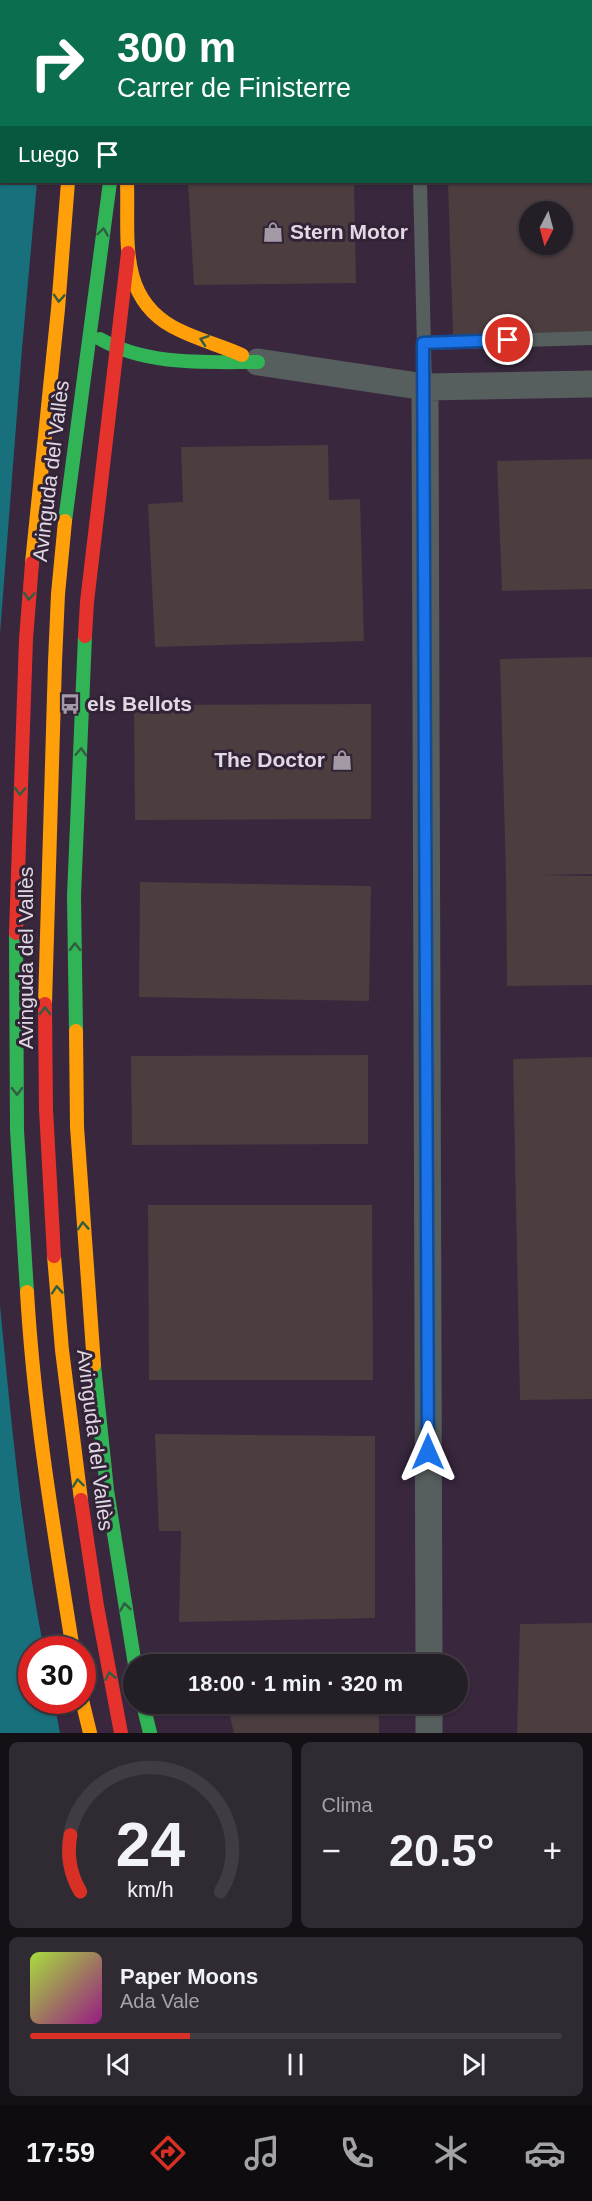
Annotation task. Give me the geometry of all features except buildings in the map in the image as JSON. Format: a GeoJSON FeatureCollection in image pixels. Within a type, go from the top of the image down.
{"type":"FeatureCollection","features":[{"type":"Feature","properties":{"kind":"main road","name":"Avinguda del Vallès"},"geometry":{"type":"LineString","coordinates":[[68,183],[26,639],[16,899],[15,1027],[17,1130],[30,1348],[43,1460],[71,1636]]}},
{"type":"Feature","properties":{"kind":"main road","name":"Avinguda del Vallès"},"geometry":{"type":"LineString","coordinates":[[110,183],[70,485],[55,637],[46,896],[45,1023],[51,1216],[61,1343],[79,1492],[104,1649],[122,1733]]}},
{"type":"Feature","properties":{"kind":"main road"},"geometry":{"type":"LineString","coordinates":[[127,183],[128,253],[87,602],[74,896],[76,1127],[90,1328],[107,1490],[133,1654]]}},
{"type":"Feature","properties":{"kind":"main road"},"geometry":{"type":"LineString","coordinates":[[63,240],[73,288]]}},
{"type":"Feature","properties":{"kind":"main road"},"geometry":{"type":"LineString","coordinates":[[128,253],[133,282],[141,301],[157,318],[158,330],[136,354]]}},
{"type":"Feature","properties":{"kind":"main road"},"geometry":{"type":"LineString","coordinates":[[78,312],[89,331],[117,349],[192,362],[258,362]]}},
{"type":"Feature","properties":{"kind":"main road"},"geometry":{"type":"LineString","coordinates":[[158,330],[258,362]]}},
{"type":"Feature","properties":{"kind":"main road"},"geometry":{"type":"LineString","coordinates":[[85,1714],[90,1733]]}},
{"type":"Feature","properties":{"kind":"main road"},"geometry":{"type":"LineString","coordinates":[[145,1714],[150,1733]]}},
{"type":"Feature","properties":{"kind":"street"},"geometry":{"type":"LineString","coordinates":[[258,362],[425,387],[592,384]]}},
{"type":"Feature","properties":{"kind":"street"},"geometry":{"type":"LineString","coordinates":[[425,387],[429,1654]]}},
{"type":"Feature","properties":{"kind":"street"},"geometry":{"type":"LineString","coordinates":[[429,1714],[429,1733]]}},
{"type":"Feature","properties":{"kind":"lane"},"geometry":{"type":"LineString","coordinates":[[420,183],[425,387]]}},
{"type":"Feature","properties":{"kind":"lane"},"geometry":{"type":"LineString","coordinates":[[423,343],[592,338]]}},
{"type":"Feature","properties":{"kind":"shaded area"},"geometry":{"type":"Polygon","coordinates":[[[37,183],[592,183],[592,1733],[60,1733],[56,1714],[96,1714],[96,1636],[41,1636],[11,1424],[0,1305],[0,634],[37,183]]]}},
{"type":"Feature","properties":{"kind":"water"},"geometry":{"type":"Polygon","coordinates":[[[0,183],[37,183],[22,349],[0,634],[0,183]]]}},
{"type":"Feature","properties":{"kind":"water"},"geometry":{"type":"Polygon","coordinates":[[[0,1305],[23,1522],[41,1636],[18,1636],[18,1714],[56,1714],[60,1733],[0,1733],[0,1305]]]}},
{"type":"Feature","properties":{"kind":"traffic: fast"},"geometry":{"type":"LineString","coordinates":[[65,521],[110,183]]}},
{"type":"Feature","properties":{"kind":"traffic: fast"},"geometry":{"type":"LineString","coordinates":[[100,339],[137,354],[177,361],[258,362]]}},
{"type":"Feature","properties":{"kind":"traffic: fast"},"geometry":{"type":"LineString","coordinates":[[76,1031],[74,896],[85,636]]}},
{"type":"Feature","properties":{"kind":"traffic: fast"},"geometry":{"type":"LineString","coordinates":[[16,933],[17,1130],[27,1292]]}},
{"type":"Feature","properties":{"kind":"traffic: fast"},"geometry":{"type":"LineString","coordinates":[[94,1365],[107,1490],[133,1654]]}},
{"type":"Feature","properties":{"kind":"traffic: fast"},"geometry":{"type":"LineString","coordinates":[[145,1714],[150,1733]]}},
{"type":"Feature","properties":{"kind":"traffic: slow"},"geometry":{"type":"LineString","coordinates":[[32,563],[58,309],[68,183]]}},
{"type":"Feature","properties":{"kind":"traffic: slow"},"geometry":{"type":"LineString","coordinates":[[127,183],[130,264],[134,282],[142,299],[155,314],[173,327],[242,355]]}},
{"type":"Feature","properties":{"kind":"traffic: slow"},"geometry":{"type":"LineString","coordinates":[[45,1004],[55,662],[58,594],[65,521]]}},
{"type":"Feature","properties":{"kind":"traffic: slow"},"geometry":{"type":"LineString","coordinates":[[76,1031],[77,1127],[94,1365]]}},
{"type":"Feature","properties":{"kind":"traffic: slow"},"geometry":{"type":"LineString","coordinates":[[54,1256],[62,1350],[81,1500]]}},
{"type":"Feature","properties":{"kind":"traffic: slow"},"geometry":{"type":"LineString","coordinates":[[27,1292],[34,1382],[71,1636]]}},
{"type":"Feature","properties":{"kind":"traffic: slow"},"geometry":{"type":"LineString","coordinates":[[85,1714],[90,1733]]}},
{"type":"Feature","properties":{"kind":"traffic: jam"},"geometry":{"type":"LineString","coordinates":[[85,636],[87,602],[128,253]]}},
{"type":"Feature","properties":{"kind":"traffic: jam"},"geometry":{"type":"LineString","coordinates":[[16,933],[26,639],[32,563]]}},
{"type":"Feature","properties":{"kind":"traffic: jam"},"geometry":{"type":"LineString","coordinates":[[45,1004],[46,1109],[54,1256]]}},
{"type":"Feature","properties":{"kind":"traffic: jam"},"geometry":{"type":"LineString","coordinates":[[81,1500],[97,1606],[121,1733]]}},
{"type":"Feature","properties":{"kind":"place","name":"Stern Motor"},"geometry":{"type":"Point","coordinates":[273,232]}},
{"type":"Feature","properties":{"kind":"place","name":"els Bellots"},"geometry":{"type":"Point","coordinates":[70,704]}},
{"type":"Feature","properties":{"kind":"place","name":"The Doctor"},"geometry":{"type":"Point","coordinates":[342,760]}},
{"type":"Feature","properties":{"kind":"route"},"geometry":{"type":"LineString","coordinates":[[428,1452],[425,387],[423,343],[508,340]]}}]}
